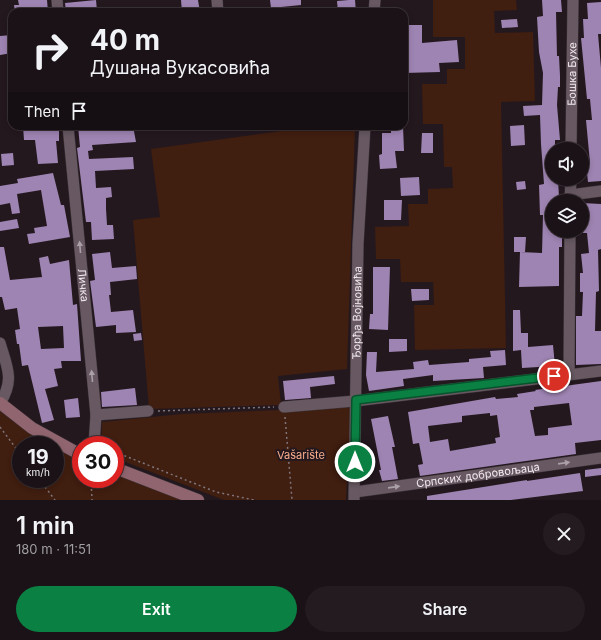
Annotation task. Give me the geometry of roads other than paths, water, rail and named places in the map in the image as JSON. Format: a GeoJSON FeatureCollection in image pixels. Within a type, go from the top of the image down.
{"type":"FeatureCollection","features":[{"type":"Feature","properties":{"kind":"main road"},"geometry":{"type":"LineString","coordinates":[[0,403],[32,428],[72,450]]}},
{"type":"Feature","properties":{"kind":"main road"},"geometry":{"type":"LineString","coordinates":[[124,471],[198,500]]}},
{"type":"Feature","properties":{"kind":"street","name":"Бошка Бухе"},"geometry":{"type":"LineString","coordinates":[[571,142],[573,0]]}},
{"type":"Feature","properties":{"kind":"street","name":"Личка"},"geometry":{"type":"LineString","coordinates":[[68,130],[96,415],[95,436]]}},
{"type":"Feature","properties":{"kind":"street","name":"Ђорђа Војновића"},"geometry":{"type":"LineString","coordinates":[[355,496],[358,244],[365,130]]}},
{"type":"Feature","properties":{"kind":"street"},"geometry":{"type":"LineString","coordinates":[[588,194],[601,191]]}},
{"type":"Feature","properties":{"kind":"street"},"geometry":{"type":"LineString","coordinates":[[569,374],[570,238]]}},
{"type":"Feature","properties":{"kind":"street"},"geometry":{"type":"LineString","coordinates":[[0,343],[9,378],[8,389],[0,403]]}},
{"type":"Feature","properties":{"kind":"street"},"geometry":{"type":"LineString","coordinates":[[284,407],[601,371]]}},
{"type":"Feature","properties":{"kind":"street"},"geometry":{"type":"LineString","coordinates":[[96,415],[148,411]]}},
{"type":"Feature","properties":{"kind":"street","name":"Српских добровољаца"},"geometry":{"type":"LineString","coordinates":[[355,496],[601,458]]}},
{"type":"Feature","properties":{"kind":"park label","name":"Vašarište"},"geometry":{"type":"Point","coordinates":[301,455]}}]}
